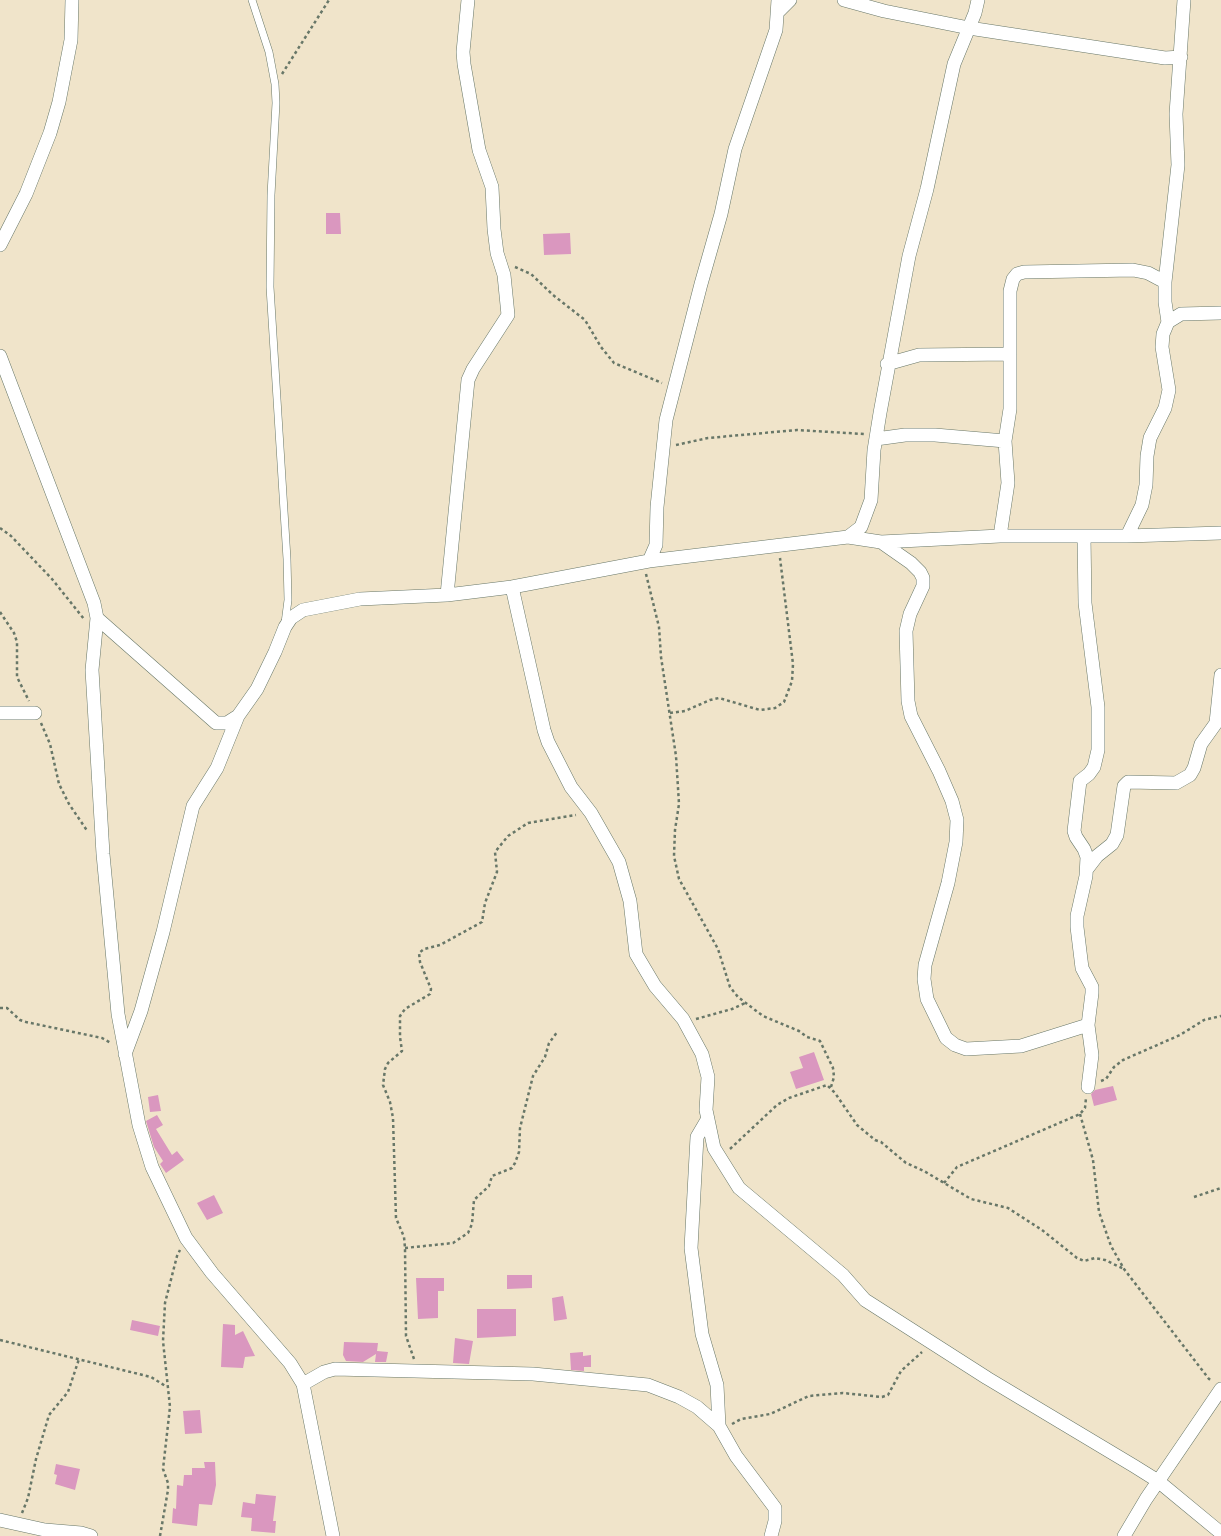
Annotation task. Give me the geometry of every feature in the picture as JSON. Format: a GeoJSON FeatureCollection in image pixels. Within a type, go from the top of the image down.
{"type":"FeatureCollection","features":[{"type":"Feature","properties":{"kind":"street"},"geometry":{"type":"LineString","coordinates":[[0,245],[26,194],[50,133],[59,102],[71,40],[72,0]]}},
{"type":"Feature","properties":{"kind":"street"},"geometry":{"type":"LineString","coordinates":[[447,595],[468,380],[472,369],[505,322],[508,315],[504,274],[500,262],[494,229],[492,187],[479,150],[464,64],[468,0]]}},
{"type":"Feature","properties":{"kind":"street"},"geometry":{"type":"LineString","coordinates":[[649,561],[656,545],[662,448],[666,420],[674,388],[721,214],[735,149],[776,30],[778,6],[790,0]]}},
{"type":"Feature","properties":{"kind":"street"},"geometry":{"type":"LineString","coordinates":[[844,0],[884,11],[969,28],[1165,58],[1181,57]]}},
{"type":"Feature","properties":{"kind":"street"},"geometry":{"type":"LineString","coordinates":[[848,537],[861,527],[871,500],[876,437],[888,364],[909,256],[929,182],[954,64],[969,28],[978,0]]}},
{"type":"Feature","properties":{"kind":"street"},"geometry":{"type":"LineString","coordinates":[[1127,536],[1142,505],[1146,485],[1147,456],[1150,438],[1165,408],[1169,390],[1162,347],[1163,334],[1168,322],[1165,302],[1165,282],[1178,164],[1176,114],[1184,0]]}},
{"type":"Feature","properties":{"kind":"street"},"geometry":{"type":"LineString","coordinates":[[1000,536],[1008,483],[1005,441],[1010,409],[1011,285],[1017,274],[1024,272],[1072,270],[1133,270],[1148,273],[1165,282]]}},
{"type":"Feature","properties":{"kind":"street"},"geometry":{"type":"LineString","coordinates":[[1168,322],[1181,314],[1221,313]]}},
{"type":"Feature","properties":{"kind":"street"},"geometry":{"type":"LineString","coordinates":[[888,364],[919,355],[1010,354]]}},
{"type":"Feature","properties":{"kind":"street"},"geometry":{"type":"LineString","coordinates":[[0,356],[94,603],[97,618],[92,670],[96,752],[118,1014],[138,1125],[152,1167],[186,1238],[212,1273],[290,1363],[303,1384],[333,1536]]}},
{"type":"Feature","properties":{"kind":"street"},"geometry":{"type":"LineString","coordinates":[[876,437],[935,435],[977,437],[1005,441]]}},
{"type":"Feature","properties":{"kind":"street"},"geometry":{"type":"LineString","coordinates":[[125,1054],[141,1011],[163,932],[193,806],[217,768],[238,716],[257,689],[285,627],[291,618],[303,610],[360,599],[447,595],[512,587],[649,561],[848,537],[881,542],[1000,536],[1127,536],[1221,533]]}},
{"type":"Feature","properties":{"kind":"street"},"geometry":{"type":"LineString","coordinates":[[1084,536],[1085,603],[1098,707],[1098,750],[1094,767],[1089,774],[1080,781],[1074,831],[1086,853],[1087,869],[1077,927],[1082,968],[1092,988],[1088,1025],[1092,1055],[1088,1087]]}},
{"type":"Feature","properties":{"kind":"street"},"geometry":{"type":"LineString","coordinates":[[881,542],[912,563],[923,578],[923,586],[910,614],[906,631],[908,701],[911,716],[939,770],[952,801],[957,820],[956,842],[948,883],[925,964],[924,980],[927,1000],[946,1038],[955,1045],[966,1049],[1021,1046],[1088,1025]]}},
{"type":"Feature","properties":{"kind":"street"},"geometry":{"type":"LineString","coordinates":[[512,587],[544,730],[571,787],[591,814],[611,846],[625,877],[633,920],[636,954],[655,986],[683,1019],[702,1054],[708,1077],[707,1120],[714,1148],[739,1188],[843,1275],[865,1300],[930,1342],[1158,1481],[1221,1533]]}},
{"type":"Feature","properties":{"kind":"street"},"geometry":{"type":"LineString","coordinates":[[97,618],[216,723],[227,723],[238,716]]}},
{"type":"Feature","properties":{"kind":"street"},"geometry":{"type":"LineString","coordinates":[[1087,869],[1097,856],[1112,844],[1117,835],[1122,789],[1128,782],[1176,783],[1190,775],[1194,768],[1201,744],[1216,723],[1221,675]]}},
{"type":"Feature","properties":{"kind":"street"},"geometry":{"type":"LineString","coordinates":[[0,713],[35,713]]}},
{"type":"Feature","properties":{"kind":"street"},"geometry":{"type":"LineString","coordinates":[[707,1120],[697,1137],[691,1248],[702,1334],[717,1385],[721,1430]]}},
{"type":"Feature","properties":{"kind":"street"},"geometry":{"type":"LineString","coordinates":[[303,1384],[330,1369],[532,1374],[648,1385],[679,1397],[697,1408],[721,1430],[736,1456],[775,1508],[775,1521],[771,1536]]}},
{"type":"Feature","properties":{"kind":"street"},"geometry":{"type":"LineString","coordinates":[[1124,1536],[1219,1385]]}},
{"type":"Feature","properties":{"kind":"street"},"geometry":{"type":"LineString","coordinates":[[0,1520],[45,1530],[81,1533],[91,1536]]}},
{"type":"Feature","properties":{"kind":"lane"},"geometry":{"type":"LineString","coordinates":[[252,0],[269,52],[275,84],[276,103],[271,196],[270,287],[287,559],[288,600],[285,627]]}},
{"type":"Feature","properties":{"kind":"path"},"geometry":{"type":"LineString","coordinates":[[275,84],[310,32],[329,0]]}},
{"type":"Feature","properties":{"kind":"path"},"geometry":{"type":"LineString","coordinates":[[500,262],[531,274],[553,295],[585,320],[601,347],[614,363],[674,388]]}},
{"type":"Feature","properties":{"kind":"path"},"geometry":{"type":"LineString","coordinates":[[662,448],[708,438],[797,430],[876,437]]}},
{"type":"Feature","properties":{"kind":"path"},"geometry":{"type":"LineString","coordinates":[[0,528],[11,536],[52,579],[96,633]]}},
{"type":"Feature","properties":{"kind":"path"},"geometry":{"type":"LineString","coordinates":[[670,713],[685,711],[710,700],[719,698],[760,710],[775,708],[784,702],[792,681],[793,664],[779,546]]}},
{"type":"Feature","properties":{"kind":"path"},"geometry":{"type":"LineString","coordinates":[[649,561],[645,569],[659,627],[661,657],[670,713],[679,789],[679,804],[675,830],[676,869],[691,904],[718,949],[730,987],[745,1003],[763,1016],[798,1031],[811,1039],[820,1041],[833,1068],[834,1077],[831,1087]]}},
{"type":"Feature","properties":{"kind":"path"},"geometry":{"type":"LineString","coordinates":[[0,612],[14,633],[17,642],[17,677],[50,744],[59,784],[69,804],[90,835]]}},
{"type":"Feature","properties":{"kind":"path"},"geometry":{"type":"LineString","coordinates":[[416,1371],[414,1358],[406,1336],[405,1248],[404,1237],[396,1218],[392,1110],[383,1085],[385,1069],[388,1063],[402,1051],[400,1016],[405,1009],[430,994],[431,989],[420,962],[419,953],[424,949],[440,945],[482,922],[486,903],[496,872],[496,852],[508,836],[528,823],[591,814]]}},
{"type":"Feature","properties":{"kind":"path"},"geometry":{"type":"LineString","coordinates":[[683,1019],[698,1019],[732,1009],[745,1003]]}},
{"type":"Feature","properties":{"kind":"path"},"geometry":{"type":"LineString","coordinates":[[0,1008],[6,1008],[26,1022],[102,1038],[125,1054]]}},
{"type":"Feature","properties":{"kind":"path"},"geometry":{"type":"LineString","coordinates":[[405,1248],[453,1243],[468,1233],[472,1224],[474,1200],[489,1186],[492,1176],[512,1168],[515,1163],[519,1152],[520,1128],[533,1076],[544,1057],[549,1043],[558,1031]]}},
{"type":"Feature","properties":{"kind":"path"},"geometry":{"type":"LineString","coordinates":[[720,1159],[777,1105],[816,1088],[827,1085],[831,1087],[857,1125],[875,1140],[882,1142],[906,1163],[924,1171],[971,1199],[1008,1208],[1042,1230],[1084,1261],[1096,1258],[1105,1260],[1124,1269]]}},
{"type":"Feature","properties":{"kind":"path"},"geometry":{"type":"LineString","coordinates":[[1080,1114],[1093,1160],[1099,1212],[1111,1246],[1124,1269],[1209,1379],[1219,1385]]}},
{"type":"Feature","properties":{"kind":"path"},"geometry":{"type":"LineString","coordinates":[[1194,1197],[1221,1188]]}},
{"type":"Feature","properties":{"kind":"path"},"geometry":{"type":"LineString","coordinates":[[160,1536],[168,1490],[168,1483],[163,1469],[169,1420],[168,1388],[163,1341],[165,1303],[177,1256],[186,1238]]}},
{"type":"Feature","properties":{"kind":"path"},"geometry":{"type":"LineString","coordinates":[[0,1340],[151,1377],[168,1388]]}},
{"type":"Feature","properties":{"kind":"path"},"geometry":{"type":"LineString","coordinates":[[721,1430],[740,1419],[770,1414],[809,1396],[843,1393],[882,1397],[888,1396],[901,1371],[916,1359],[930,1342]]}},
{"type":"Feature","properties":{"kind":"path"},"geometry":{"type":"LineString","coordinates":[[15,1524],[28,1498],[36,1459],[48,1415],[68,1392],[79,1359]]}},
{"type":"Feature","properties":{"kind":"building"},"geometry":{"type":"Polygon","coordinates":[[[326,213],[340,213],[341,234],[326,234],[326,213]]]}},
{"type":"Feature","properties":{"kind":"building"},"geometry":{"type":"Polygon","coordinates":[[[570,233],[571,254],[544,255],[543,234],[570,233]]]}},
{"type":"Feature","properties":{"kind":"building"},"geometry":{"type":"Polygon","coordinates":[[[814,1052],[824,1080],[796,1089],[790,1072],[803,1068],[799,1057],[814,1052]]]}},
{"type":"Feature","properties":{"kind":"building"},"geometry":{"type":"Polygon","coordinates":[[[1113,1086],[1117,1100],[1094,1106],[1091,1094],[1095,1090],[1113,1086]]]}},
{"type":"Feature","properties":{"kind":"building"},"geometry":{"type":"Polygon","coordinates":[[[158,1095],[161,1111],[150,1112],[148,1097],[158,1095]]]}},
{"type":"Feature","properties":{"kind":"building"},"geometry":{"type":"Polygon","coordinates":[[[157,1115],[163,1125],[156,1129],[172,1155],[177,1151],[184,1160],[166,1173],[160,1164],[163,1161],[154,1147],[146,1121],[157,1115]]]}},
{"type":"Feature","properties":{"kind":"building"},"geometry":{"type":"Polygon","coordinates":[[[214,1195],[223,1213],[207,1220],[197,1203],[214,1195]]]}},
{"type":"Feature","properties":{"kind":"building"},"geometry":{"type":"Polygon","coordinates":[[[507,1275],[532,1275],[532,1288],[507,1289],[507,1275]]]}},
{"type":"Feature","properties":{"kind":"building"},"geometry":{"type":"Polygon","coordinates":[[[416,1278],[444,1278],[444,1291],[438,1291],[438,1318],[418,1319],[416,1278]]]}},
{"type":"Feature","properties":{"kind":"building"},"geometry":{"type":"Polygon","coordinates":[[[563,1296],[567,1319],[554,1321],[552,1298],[563,1296]]]}},
{"type":"Feature","properties":{"kind":"building"},"geometry":{"type":"Polygon","coordinates":[[[477,1309],[516,1309],[516,1336],[477,1338],[477,1309]]]}},
{"type":"Feature","properties":{"kind":"building"},"geometry":{"type":"Polygon","coordinates":[[[132,1320],[160,1326],[158,1336],[130,1330],[132,1320]]]}},
{"type":"Feature","properties":{"kind":"building"},"geometry":{"type":"Polygon","coordinates":[[[223,1324],[235,1325],[235,1335],[243,1331],[255,1356],[245,1357],[243,1368],[221,1367],[223,1324]]]}},
{"type":"Feature","properties":{"kind":"building"},"geometry":{"type":"Polygon","coordinates":[[[455,1338],[473,1341],[469,1364],[453,1363],[455,1338]]]}},
{"type":"Feature","properties":{"kind":"building"},"geometry":{"type":"Polygon","coordinates":[[[344,1342],[378,1343],[377,1351],[388,1352],[386,1362],[375,1362],[376,1354],[363,1362],[346,1361],[343,1355],[344,1342]]]}},
{"type":"Feature","properties":{"kind":"building"},"geometry":{"type":"Polygon","coordinates":[[[583,1352],[583,1356],[591,1355],[591,1367],[584,1367],[584,1371],[571,1370],[570,1353],[583,1352]]]}},
{"type":"Feature","properties":{"kind":"building"},"geometry":{"type":"Polygon","coordinates":[[[200,1410],[202,1433],[185,1434],[183,1411],[200,1410]]]}},
{"type":"Feature","properties":{"kind":"building"},"geometry":{"type":"Polygon","coordinates":[[[204,1462],[215,1462],[216,1485],[212,1505],[199,1504],[197,1526],[172,1523],[173,1508],[176,1509],[177,1485],[183,1486],[184,1475],[192,1475],[192,1468],[205,1468],[204,1462]]]}},
{"type":"Feature","properties":{"kind":"building"},"geometry":{"type":"Polygon","coordinates":[[[56,1464],[80,1469],[75,1490],[55,1484],[57,1475],[54,1474],[56,1464]]]}},
{"type":"Feature","properties":{"kind":"building"},"geometry":{"type":"Polygon","coordinates":[[[256,1494],[276,1496],[273,1521],[276,1521],[275,1533],[251,1531],[252,1518],[241,1517],[243,1502],[255,1504],[256,1494]]]}}]}
